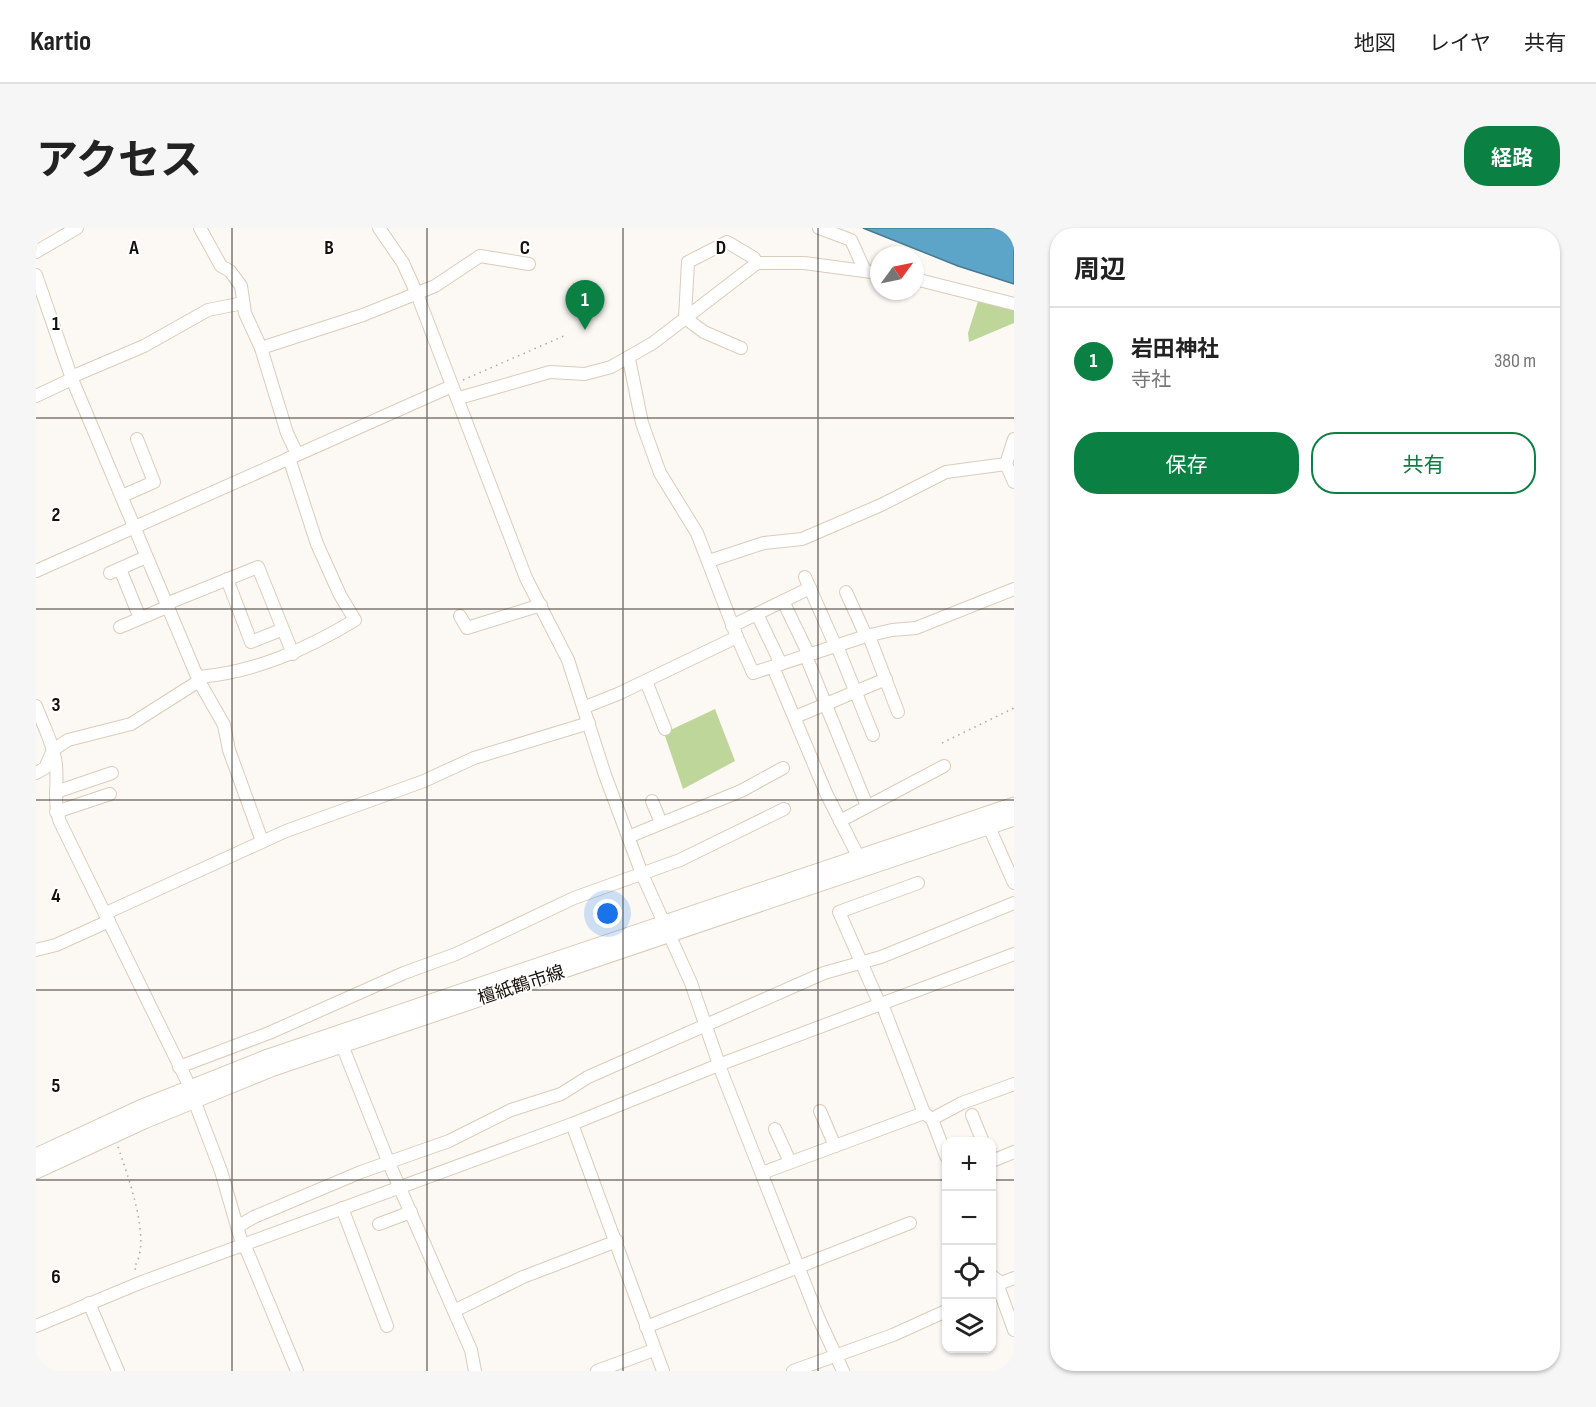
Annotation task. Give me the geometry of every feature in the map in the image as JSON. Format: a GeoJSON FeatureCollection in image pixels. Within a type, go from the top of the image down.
{"type":"FeatureCollection","features":[{"type":"Feature","properties":{"kind":"main road","name":"檀紙鶴市線"},"geometry":{"type":"LineString","coordinates":[[36,1171],[192,1094],[342,1045],[859,858],[1014,805]]}},
{"type":"Feature","properties":{"kind":"main road","name":"檀紙鶴市線"},"geometry":{"type":"LineString","coordinates":[[36,1156],[344,1030],[1014,818]]}},
{"type":"Feature","properties":{"kind":"street"},"geometry":{"type":"LineString","coordinates":[[36,252],[77,228]]}},
{"type":"Feature","properties":{"kind":"street"},"geometry":{"type":"LineString","coordinates":[[36,773],[45,768],[53,750],[68,740],[131,724],[199,679],[293,654],[355,620],[340,595],[317,544],[261,348],[243,303],[241,286],[230,272],[221,266],[200,228]]}},
{"type":"Feature","properties":{"kind":"street"},"geometry":{"type":"LineString","coordinates":[[379,228],[403,263],[417,294],[452,386],[459,398],[526,578],[568,660],[642,874],[706,1023],[722,1073],[799,1269],[843,1371]]}},
{"type":"Feature","properties":{"kind":"street"},"geometry":{"type":"LineString","coordinates":[[819,228],[851,240],[865,271]]}},
{"type":"Feature","properties":{"kind":"street"},"geometry":{"type":"LineString","coordinates":[[685,318],[688,262],[727,242],[754,258],[758,263]]}},
{"type":"Feature","properties":{"kind":"street"},"geometry":{"type":"LineString","coordinates":[[261,348],[363,315],[417,294],[435,286],[480,256],[529,264]]}},
{"type":"Feature","properties":{"kind":"street"},"geometry":{"type":"LineString","coordinates":[[459,398],[550,372],[597,372],[628,359],[758,263],[804,263],[870,272]]}},
{"type":"Feature","properties":{"kind":"street"},"geometry":{"type":"LineString","coordinates":[[36,275],[72,378],[166,605],[199,679],[224,725],[229,750],[262,841]]}},
{"type":"Feature","properties":{"kind":"street"},"geometry":{"type":"LineString","coordinates":[[924,281],[1014,304]]}},
{"type":"Feature","properties":{"kind":"street"},"geometry":{"type":"LineString","coordinates":[[36,396],[144,346],[208,310],[243,303]]}},
{"type":"Feature","properties":{"kind":"street"},"geometry":{"type":"LineString","coordinates":[[685,318],[704,332],[741,348]]}},
{"type":"Feature","properties":{"kind":"street"},"geometry":{"type":"LineString","coordinates":[[628,359],[642,423],[660,473],[697,534],[753,674],[867,636],[892,630],[916,628],[1014,589]]}},
{"type":"Feature","properties":{"kind":"street"},"geometry":{"type":"LineString","coordinates":[[36,571],[452,386]]}},
{"type":"Feature","properties":{"kind":"street"},"geometry":{"type":"LineString","coordinates":[[122,496],[154,482],[137,439]]}},
{"type":"Feature","properties":{"kind":"street"},"geometry":{"type":"LineString","coordinates":[[1014,439],[1006,464],[1014,482]]}},
{"type":"Feature","properties":{"kind":"street"},"geometry":{"type":"LineString","coordinates":[[709,561],[764,543],[802,539],[881,505],[946,472],[1006,464]]}},
{"type":"Feature","properties":{"kind":"street"},"geometry":{"type":"LineString","coordinates":[[140,618],[115,571],[146,557]]}},
{"type":"Feature","properties":{"kind":"street"},"geometry":{"type":"LineString","coordinates":[[120,627],[166,605],[258,567],[281,630],[293,654]]}},
{"type":"Feature","properties":{"kind":"street"},"geometry":{"type":"LineString","coordinates":[[227,579],[251,642],[281,630]]}},
{"type":"Feature","properties":{"kind":"street"},"geometry":{"type":"LineString","coordinates":[[585,707],[646,681],[734,631],[757,614],[783,601],[807,583],[873,735]]}},
{"type":"Feature","properties":{"kind":"street"},"geometry":{"type":"LineString","coordinates":[[846,592],[886,679],[898,712]]}},
{"type":"Feature","properties":{"kind":"street"},"geometry":{"type":"LineString","coordinates":[[783,601],[867,806]]}},
{"type":"Feature","properties":{"kind":"street"},"geometry":{"type":"LineString","coordinates":[[460,616],[467,628],[541,605]]}},
{"type":"Feature","properties":{"kind":"street"},"geometry":{"type":"LineString","coordinates":[[757,614],[795,717],[840,821],[859,858]]}},
{"type":"Feature","properties":{"kind":"street"},"geometry":{"type":"LineString","coordinates":[[795,717],[886,679]]}},
{"type":"Feature","properties":{"kind":"street"},"geometry":{"type":"LineString","coordinates":[[646,681],[665,729]]}},
{"type":"Feature","properties":{"kind":"street"},"geometry":{"type":"LineString","coordinates":[[36,706],[53,750],[56,812],[192,1094],[221,1171],[244,1246],[297,1371]]}},
{"type":"Feature","properties":{"kind":"street"},"geometry":{"type":"LineString","coordinates":[[36,950],[56,945],[107,917],[262,841],[424,781],[474,758],[589,723]]}},
{"type":"Feature","properties":{"kind":"street"},"geometry":{"type":"LineString","coordinates":[[840,821],[944,766]]}},
{"type":"Feature","properties":{"kind":"street"},"geometry":{"type":"LineString","coordinates":[[628,837],[741,791],[783,768]]}},
{"type":"Feature","properties":{"kind":"street"},"geometry":{"type":"LineString","coordinates":[[56,792],[112,773]]}},
{"type":"Feature","properties":{"kind":"street"},"geometry":{"type":"LineString","coordinates":[[56,812],[110,794]]}},
{"type":"Feature","properties":{"kind":"street"},"geometry":{"type":"LineString","coordinates":[[652,801],[661,823]]}},
{"type":"Feature","properties":{"kind":"street"},"geometry":{"type":"LineString","coordinates":[[179,1067],[268,1033],[404,973],[456,954],[574,898],[680,860],[784,809]]}},
{"type":"Feature","properties":{"kind":"street"},"geometry":{"type":"LineString","coordinates":[[989,827],[1014,883]]}},
{"type":"Feature","properties":{"kind":"street"},"geometry":{"type":"LineString","coordinates":[[918,883],[839,912],[942,1147]]}},
{"type":"Feature","properties":{"kind":"street"},"geometry":{"type":"LineString","coordinates":[[237,1227],[266,1212],[388,1161],[449,1140],[511,1110],[561,1094],[588,1077],[706,1023],[825,973],[860,961],[881,957],[1014,903]]}},
{"type":"Feature","properties":{"kind":"street"},"geometry":{"type":"LineString","coordinates":[[36,1326],[142,1282],[572,1124],[721,1064],[1014,954]]}},
{"type":"Feature","properties":{"kind":"street"},"geometry":{"type":"LineString","coordinates":[[342,1045],[388,1161],[471,1350],[475,1371]]}},
{"type":"Feature","properties":{"kind":"street"},"geometry":{"type":"LineString","coordinates":[[762,1173],[1014,1084]]}},
{"type":"Feature","properties":{"kind":"street"},"geometry":{"type":"LineString","coordinates":[[820,1111],[835,1146]]}},
{"type":"Feature","properties":{"kind":"street"},"geometry":{"type":"LineString","coordinates":[[972,1115],[980,1137]]}},
{"type":"Feature","properties":{"kind":"street"},"geometry":{"type":"LineString","coordinates":[[572,1124],[663,1371]]}},
{"type":"Feature","properties":{"kind":"street"},"geometry":{"type":"LineString","coordinates":[[775,1129],[790,1162]]}},
{"type":"Feature","properties":{"kind":"street"},"geometry":{"type":"LineString","coordinates":[[996,1159],[1014,1152]]}},
{"type":"Feature","properties":{"kind":"street"},"geometry":{"type":"LineString","coordinates":[[342,1208],[387,1326]]}},
{"type":"Feature","properties":{"kind":"street"},"geometry":{"type":"LineString","coordinates":[[379,1224],[411,1212]]}},
{"type":"Feature","properties":{"kind":"street"},"geometry":{"type":"LineString","coordinates":[[646,1327],[706,1301],[799,1269],[910,1223]]}},
{"type":"Feature","properties":{"kind":"street"},"geometry":{"type":"LineString","coordinates":[[454,1311],[523,1277],[617,1241]]}},
{"type":"Feature","properties":{"kind":"street"},"geometry":{"type":"LineString","coordinates":[[996,1284],[1014,1278]]}},
{"type":"Feature","properties":{"kind":"street"},"geometry":{"type":"LineString","coordinates":[[996,1286],[1014,1330]]}},
{"type":"Feature","properties":{"kind":"street"},"geometry":{"type":"LineString","coordinates":[[89,1303],[118,1371]]}},
{"type":"Feature","properties":{"kind":"street"},"geometry":{"type":"LineString","coordinates":[[793,1371],[893,1335],[942,1313]]}},
{"type":"Feature","properties":{"kind":"street"},"geometry":{"type":"LineString","coordinates":[[597,1371],[654,1350]]}},
{"type":"Feature","properties":{"kind":"path"},"geometry":{"type":"LineString","coordinates":[[452,386],[567,335]]}},
{"type":"Feature","properties":{"kind":"path"},"geometry":{"type":"LineString","coordinates":[[942,743],[1014,708]]}},
{"type":"Feature","properties":{"kind":"path"},"geometry":{"type":"LineString","coordinates":[[113,1135],[136,1210],[142,1243],[134,1267],[142,1282]]}},
{"type":"Feature","properties":{"kind":"green space"},"geometry":{"type":"Polygon","coordinates":[[[979,298],[1014,310],[1014,323],[969,342],[968,333],[979,298]]]}},
{"type":"Feature","properties":{"kind":"green space"},"geometry":{"type":"Polygon","coordinates":[[[715,709],[735,761],[683,789],[664,733],[715,709]]]}},
{"type":"Feature","properties":{"kind":"water"},"geometry":{"type":"Polygon","coordinates":[[[863,228],[1014,228],[1014,284],[924,252],[924,246],[908,246],[863,228]]]}},
{"type":"Feature","properties":{"kind":"place","name":"岩田神社"},"geometry":{"type":"Point","coordinates":[585,330]}}]}
